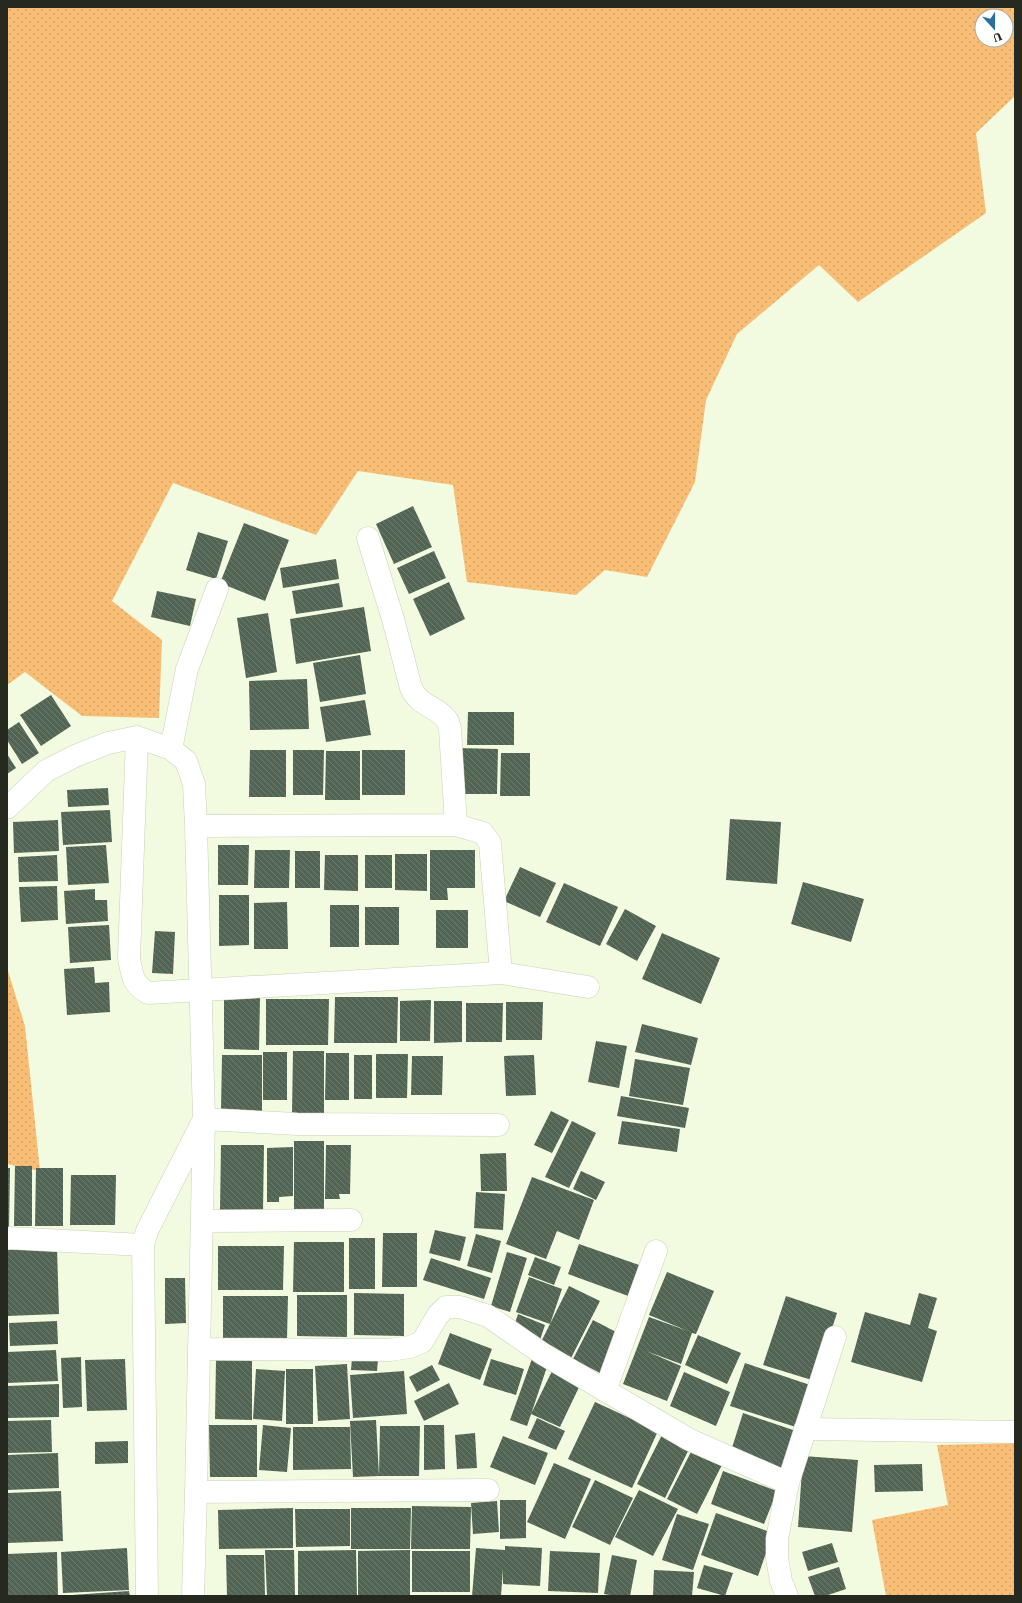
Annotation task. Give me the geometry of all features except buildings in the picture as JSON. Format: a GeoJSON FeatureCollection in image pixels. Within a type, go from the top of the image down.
{"type":"FeatureCollection","features":[{"type":"Feature","properties":{"kind":"street"},"geometry":{"type":"LineString","coordinates":[[368,538],[393,619],[411,688],[415,696],[421,702],[439,713],[447,720],[450,729],[456,825]]}},
{"type":"Feature","properties":{"kind":"street"},"geometry":{"type":"LineString","coordinates":[[171,749],[187,669],[217,589]]}},
{"type":"Feature","properties":{"kind":"street"},"geometry":{"type":"LineString","coordinates":[[137,737],[129,958],[133,978],[140,988],[148,993],[501,973],[588,987]]}},
{"type":"Feature","properties":{"kind":"street"},"geometry":{"type":"LineString","coordinates":[[7,808],[46,771],[75,756],[108,743],[137,737],[171,749],[186,761],[194,784],[204,1119],[200,1349],[192,1596]]}},
{"type":"Feature","properties":{"kind":"street"},"geometry":{"type":"LineString","coordinates":[[196,826],[456,825],[483,833],[490,843],[501,973]]}},
{"type":"Feature","properties":{"kind":"street"},"geometry":{"type":"LineString","coordinates":[[204,1119],[297,1124],[498,1125]]}},
{"type":"Feature","properties":{"kind":"street"},"geometry":{"type":"LineString","coordinates":[[147,1596],[143,1245],[147,1231],[204,1119]]}},
{"type":"Feature","properties":{"kind":"street"},"geometry":{"type":"LineString","coordinates":[[202,1221],[351,1220]]}},
{"type":"Feature","properties":{"kind":"street"},"geometry":{"type":"LineString","coordinates":[[7,1238],[143,1245]]}},
{"type":"Feature","properties":{"kind":"street"},"geometry":{"type":"LineString","coordinates":[[605,1391],[656,1251]]}},
{"type":"Feature","properties":{"kind":"street"},"geometry":{"type":"LineString","coordinates":[[200,1349],[390,1350],[410,1347],[422,1342],[438,1315],[446,1307],[460,1307],[488,1316],[543,1354],[690,1440],[788,1483]]}},
{"type":"Feature","properties":{"kind":"street"},"geometry":{"type":"LineString","coordinates":[[787,1596],[781,1581],[777,1558],[778,1539],[788,1483],[835,1337]]}},
{"type":"Feature","properties":{"kind":"street"},"geometry":{"type":"LineString","coordinates":[[805,1429],[1015,1432]]}},
{"type":"Feature","properties":{"kind":"street"},"geometry":{"type":"LineString","coordinates":[[196,1492],[488,1490]]}},
{"type":"Feature","properties":{"kind":"shaded area"},"geometry":{"type":"Polygon","coordinates":[[[7,7],[1015,7],[1015,96],[976,133],[986,213],[858,302],[819,265],[737,334],[706,400],[695,482],[647,577],[605,570],[576,595],[467,582],[453,485],[358,471],[316,535],[173,483],[112,601],[162,640],[159,718],[82,716],[25,672],[7,685],[7,7]]]}},
{"type":"Feature","properties":{"kind":"shaded area"},"geometry":{"type":"Polygon","coordinates":[[[7,968],[25,1026],[40,1171],[7,1164],[7,968]]]}},
{"type":"Feature","properties":{"kind":"shaded area"},"geometry":{"type":"Polygon","coordinates":[[[1015,1443],[1015,1596],[886,1596],[872,1520],[948,1505],[937,1445],[1015,1443]]]}}]}
